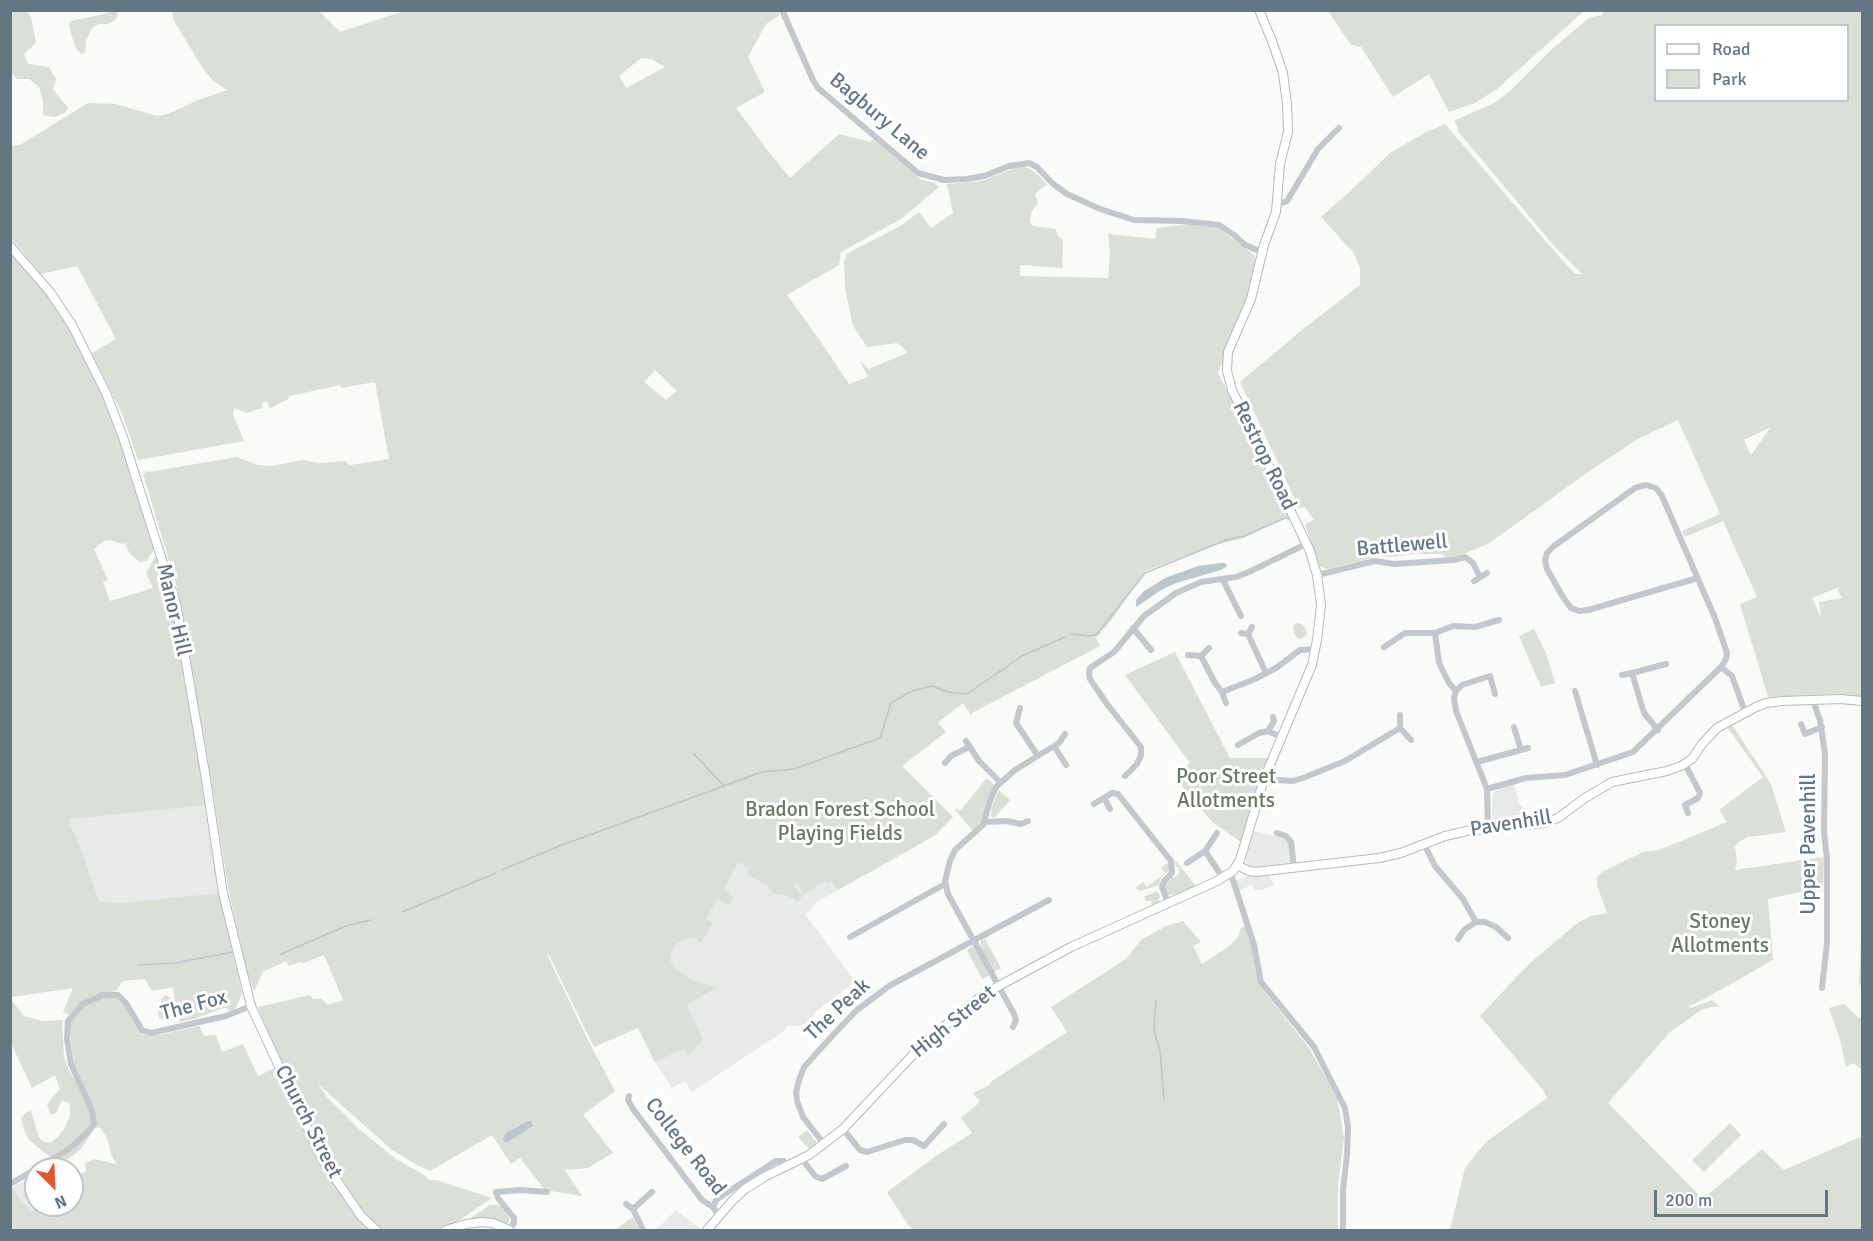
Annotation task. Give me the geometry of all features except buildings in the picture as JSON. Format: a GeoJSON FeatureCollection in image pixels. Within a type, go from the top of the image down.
{"type":"FeatureCollection","features":[{"type":"Feature","properties":{"kind":"street","name":"Bagbury Lane"},"geometry":{"type":"LineString","coordinates":[[782,10],[818,88],[918,173],[944,180],[966,179],[1029,162],[1067,195],[1100,209],[1134,220],[1182,221],[1219,225],[1245,245],[1262,252]]}},
{"type":"Feature","properties":{"kind":"street","name":"Restrop Road"},"geometry":{"type":"LineString","coordinates":[[1237,865],[1264,779],[1309,674],[1316,649],[1321,605],[1317,575],[1306,544],[1236,397],[1227,371],[1228,352],[1251,299],[1262,252],[1277,205],[1280,164],[1288,132],[1282,73],[1259,10]]}},
{"type":"Feature","properties":{"kind":"street"},"geometry":{"type":"LineString","coordinates":[[1277,205],[1287,201],[1318,149],[1340,128]]}},
{"type":"Feature","properties":{"kind":"street","name":"Manor Hill"},"geometry":{"type":"LineString","coordinates":[[10,246],[50,292],[72,325],[110,404],[135,469],[176,604],[225,902],[251,1006]]}},
{"type":"Feature","properties":{"kind":"street"},"geometry":{"type":"LineString","coordinates":[[1487,789],[1526,778],[1565,775],[1633,752],[1721,667],[1726,658],[1726,650],[1715,618],[1698,578],[1660,493],[1654,487],[1639,486],[1630,491],[1547,553],[1545,560],[1547,569],[1571,608],[1579,611],[1698,578]]}},
{"type":"Feature","properties":{"kind":"street"},"geometry":{"type":"LineString","coordinates":[[1125,776],[1137,764],[1141,755],[1141,747],[1107,704],[1089,675],[1090,668],[1114,652],[1144,616],[1176,593],[1201,582],[1223,580],[1250,573],[1306,544]]}},
{"type":"Feature","properties":{"kind":"street","name":"Battlewell"},"geometry":{"type":"LineString","coordinates":[[1317,575],[1375,561],[1394,564],[1454,560],[1465,557],[1473,564],[1477,579],[1487,573]]}},
{"type":"Feature","properties":{"kind":"street"},"geometry":{"type":"LineString","coordinates":[[1223,580],[1241,616]]}},
{"type":"Feature","properties":{"kind":"street"},"geometry":{"type":"LineString","coordinates":[[1384,648],[1389,640],[1405,633],[1436,633],[1453,626],[1475,627],[1495,620]]}},
{"type":"Feature","properties":{"kind":"street"},"geometry":{"type":"LineString","coordinates":[[1252,627],[1245,633],[1266,673]]}},
{"type":"Feature","properties":{"kind":"street"},"geometry":{"type":"LineString","coordinates":[[1133,628],[1151,650]]}},
{"type":"Feature","properties":{"kind":"street"},"geometry":{"type":"LineString","coordinates":[[1436,633],[1436,652],[1439,663],[1449,683],[1456,691]]}},
{"type":"Feature","properties":{"kind":"street"},"geometry":{"type":"LineString","coordinates":[[1188,655],[1201,656],[1209,648]]}},
{"type":"Feature","properties":{"kind":"street"},"geometry":{"type":"LineString","coordinates":[[1222,692],[1266,673],[1300,650],[1316,649]]}},
{"type":"Feature","properties":{"kind":"street"},"geometry":{"type":"LineString","coordinates":[[1201,656],[1226,703]]}},
{"type":"Feature","properties":{"kind":"street"},"geometry":{"type":"LineString","coordinates":[[1622,675],[1665,664]]}},
{"type":"Feature","properties":{"kind":"street"},"geometry":{"type":"LineString","coordinates":[[1721,667],[1732,676],[1745,712]]}},
{"type":"Feature","properties":{"kind":"street"},"geometry":{"type":"LineString","coordinates":[[1632,673],[1644,713],[1658,730]]}},
{"type":"Feature","properties":{"kind":"street"},"geometry":{"type":"LineString","coordinates":[[1488,828],[1487,789],[1454,698],[1456,691],[1466,683],[1490,676],[1495,694]]}},
{"type":"Feature","properties":{"kind":"street"},"geometry":{"type":"LineString","coordinates":[[1575,691],[1597,765]]}},
{"type":"Feature","properties":{"kind":"street","name":"Pavenhill"},"geometry":{"type":"LineString","coordinates":[[1237,865],[1251,872],[1379,858],[1456,833],[1536,824],[1552,820],[1608,784],[1667,771],[1685,764],[1692,759],[1716,729],[1745,712],[1774,701],[1841,699],[1863,701]]}},
{"type":"Feature","properties":{"kind":"street","name":"Upper Pavenhill"},"geometry":{"type":"LineString","coordinates":[[1813,701],[1822,728],[1825,753],[1827,943],[1822,988]]}},
{"type":"Feature","properties":{"kind":"street"},"geometry":{"type":"LineString","coordinates":[[1020,708],[1016,723],[1038,756]]}},
{"type":"Feature","properties":{"kind":"street"},"geometry":{"type":"LineString","coordinates":[[1400,714],[1400,728],[1411,740]]}},
{"type":"Feature","properties":{"kind":"street"},"geometry":{"type":"LineString","coordinates":[[1268,731],[1274,721],[1273,717]]}},
{"type":"Feature","properties":{"kind":"street"},"geometry":{"type":"LineString","coordinates":[[1801,724],[1804,734],[1822,728]]}},
{"type":"Feature","properties":{"kind":"street"},"geometry":{"type":"LineString","coordinates":[[1477,762],[1525,749],[1514,727]]}},
{"type":"Feature","properties":{"kind":"street"},"geometry":{"type":"LineString","coordinates":[[1264,779],[1293,781],[1303,778],[1345,761],[1400,728]]}},
{"type":"Feature","properties":{"kind":"street"},"geometry":{"type":"LineString","coordinates":[[1238,745],[1259,733],[1268,731],[1281,737]]}},
{"type":"Feature","properties":{"kind":"street"},"geometry":{"type":"LineString","coordinates":[[1013,1027],[1019,1021],[945,884],[955,850],[985,822],[991,798],[1000,782],[1054,746],[1065,734]]}},
{"type":"Feature","properties":{"kind":"street"},"geometry":{"type":"LineString","coordinates":[[945,763],[968,744],[979,761],[1000,782]]}},
{"type":"Feature","properties":{"kind":"street"},"geometry":{"type":"LineString","coordinates":[[1054,746],[1066,765]]}},
{"type":"Feature","properties":{"kind":"street"},"geometry":{"type":"LineString","coordinates":[[1685,764],[1700,793],[1698,798],[1685,805],[1688,813]]}},
{"type":"Feature","properties":{"kind":"street"},"geometry":{"type":"LineString","coordinates":[[1094,804],[1112,793],[1118,794],[1171,861],[1172,873],[1164,881],[1162,887],[1168,903]]}},
{"type":"Feature","properties":{"kind":"street"},"geometry":{"type":"LineString","coordinates":[[1104,798],[1110,809]]}},
{"type":"Feature","properties":{"kind":"street"},"geometry":{"type":"LineString","coordinates":[[1698,798],[1704,804]]}},
{"type":"Feature","properties":{"kind":"street"},"geometry":{"type":"LineString","coordinates":[[985,822],[1007,821],[1021,824],[1028,821]]}},
{"type":"Feature","properties":{"kind":"street"},"geometry":{"type":"LineString","coordinates":[[1285,827],[1279,834],[1288,837],[1291,842],[1294,867]]}},
{"type":"Feature","properties":{"kind":"street"},"geometry":{"type":"LineString","coordinates":[[1187,863],[1204,851],[1217,832]]}},
{"type":"Feature","properties":{"kind":"street"},"geometry":{"type":"LineString","coordinates":[[1424,844],[1435,866],[1463,899],[1476,922]]}},
{"type":"Feature","properties":{"kind":"street"},"geometry":{"type":"LineString","coordinates":[[1204,851],[1226,876],[1232,877],[1251,937],[1261,982],[1314,1047],[1345,1108],[1348,1127],[1342,1190],[1344,1230]]}},
{"type":"Feature","properties":{"kind":"street","name":"High Street"},"geometry":{"type":"LineString","coordinates":[[707,1230],[736,1196],[750,1186],[802,1159],[843,1129],[925,1042],[984,994],[1071,947],[1226,876],[1237,865]]}},
{"type":"Feature","properties":{"kind":"street"},"geometry":{"type":"LineString","coordinates":[[850,937],[945,884]]}},
{"type":"Feature","properties":{"kind":"street","name":"The Peak"},"geometry":{"type":"LineString","coordinates":[[824,1144],[805,1120],[798,1105],[797,1089],[804,1067],[857,1010],[879,992],[1049,900]]}},
{"type":"Feature","properties":{"kind":"street"},"geometry":{"type":"LineString","coordinates":[[1458,939],[1464,930],[1476,922],[1485,922],[1496,927],[1508,938]]}},
{"type":"Feature","properties":{"kind":"street","name":"The Fox"},"geometry":{"type":"LineString","coordinates":[[56,1157],[85,1135],[94,1123],[92,1111],[71,1064],[67,1039],[69,1019],[82,1004],[103,995],[118,995],[124,1000],[142,1030],[151,1033],[215,1018],[251,1006]]}},
{"type":"Feature","properties":{"kind":"street","name":"Church Street"},"geometry":{"type":"LineString","coordinates":[[251,1006],[322,1159],[360,1216],[376,1230]]}},
{"type":"Feature","properties":{"kind":"street","name":"College Road"},"geometry":{"type":"LineString","coordinates":[[629,1096],[628,1100],[633,1109],[702,1200],[713,1207],[719,1216]]}},
{"type":"Feature","properties":{"kind":"street"},"geometry":{"type":"LineString","coordinates":[[843,1129],[860,1150],[867,1152],[905,1140],[913,1140],[924,1146],[944,1124]]}},
{"type":"Feature","properties":{"kind":"street"},"geometry":{"type":"LineString","coordinates":[[802,1159],[815,1176],[822,1179],[846,1166]]}},
{"type":"Feature","properties":{"kind":"street"},"geometry":{"type":"LineString","coordinates":[[713,1207],[716,1200],[776,1161],[784,1161],[788,1166]]}},
{"type":"Feature","properties":{"kind":"street","name":"The Fox"},"geometry":{"type":"LineString","coordinates":[[10,1184],[24,1176]]}},
{"type":"Feature","properties":{"kind":"street"},"geometry":{"type":"LineString","coordinates":[[446,1230],[481,1222],[493,1223],[509,1230],[514,1223],[514,1218],[496,1192],[521,1190],[547,1192]]}},
{"type":"Feature","properties":{"kind":"street"},"geometry":{"type":"LineString","coordinates":[[633,1209],[652,1191]]}},
{"type":"Feature","properties":{"kind":"street"},"geometry":{"type":"LineString","coordinates":[[626,1204],[633,1209],[643,1230]]}},
{"type":"Feature","properties":{"kind":"shaded area"},"geometry":{"type":"Polygon","coordinates":[[[1225,563],[1227,566],[1221,570],[1176,583],[1136,606],[1136,600],[1143,592],[1165,578],[1198,566],[1225,563]]]}},
{"type":"Feature","properties":{"kind":"shaded area"},"geometry":{"type":"Polygon","coordinates":[[[902,766],[953,817],[934,836],[815,903],[805,914],[855,981],[817,1011],[810,1022],[798,1026],[788,1025],[784,1031],[692,1092],[685,1081],[672,1088],[655,1062],[638,1028],[594,1047],[559,976],[694,884],[902,766]]]}},
{"type":"Feature","properties":{"kind":"shaded area"},"geometry":{"type":"Polygon","coordinates":[[[1514,784],[1520,805],[1526,808],[1530,822],[1505,824],[1492,818],[1494,792],[1514,784]]]}},
{"type":"Feature","properties":{"kind":"shaded area"},"geometry":{"type":"Polygon","coordinates":[[[207,805],[219,893],[122,903],[99,901],[67,818],[207,805]]]}},
{"type":"Feature","properties":{"kind":"shaded area"},"geometry":{"type":"Polygon","coordinates":[[[1252,831],[1285,838],[1288,842],[1291,861],[1288,865],[1255,869],[1248,866],[1245,859],[1252,831]]]}},
{"type":"Feature","properties":{"kind":"shaded area"},"geometry":{"type":"Polygon","coordinates":[[[1268,873],[1274,885],[1255,890],[1252,885],[1238,891],[1234,881],[1254,874],[1268,873]]]}},
{"type":"Feature","properties":{"kind":"shaded area"},"geometry":{"type":"Polygon","coordinates":[[[531,1121],[533,1126],[505,1142],[503,1139],[506,1133],[531,1121]]]}},
{"type":"Feature","properties":{"kind":"shaded area"},"geometry":{"type":"Polygon","coordinates":[[[24,1180],[24,1203],[12,1188],[24,1180]]]}},
{"type":"Feature","properties":{"kind":"shaded area"},"geometry":{"type":"Polygon","coordinates":[[[676,1210],[699,1228],[701,1230],[656,1230],[676,1210]]]}},
{"type":"Feature","properties":{"kind":"green space","name":"Bradon Forest School Playing Fields"},"geometry":{"type":"Polygon","coordinates":[[[407,10],[778,11],[780,15],[766,24],[748,57],[765,92],[736,108],[790,178],[839,134],[870,142],[873,139],[920,179],[935,183],[939,187],[901,219],[841,252],[839,265],[787,295],[849,384],[868,377],[860,361],[869,369],[907,353],[897,343],[867,347],[853,326],[845,289],[846,255],[902,225],[919,212],[931,228],[953,213],[947,184],[982,181],[1024,166],[1036,173],[1047,184],[1035,194],[1038,202],[1031,213],[1030,222],[1033,226],[1056,229],[1057,235],[1063,240],[1062,268],[1020,265],[1020,276],[1108,278],[1110,254],[1108,234],[1155,239],[1157,228],[1188,224],[1218,228],[1254,255],[1257,262],[1251,290],[1224,364],[1220,366],[1218,373],[1292,519],[1285,517],[1244,538],[1211,546],[1145,571],[1113,618],[1096,638],[1100,646],[970,714],[963,703],[938,722],[946,732],[902,766],[953,817],[934,836],[838,890],[831,880],[827,883],[825,881],[803,895],[798,883],[794,887],[802,896],[798,902],[771,891],[769,886],[747,874],[750,868],[738,862],[724,889],[733,897],[729,905],[718,899],[711,909],[705,919],[713,923],[701,943],[694,938],[686,938],[676,944],[670,953],[671,963],[675,969],[698,983],[717,987],[687,1005],[703,1040],[689,1055],[683,1049],[655,1062],[638,1028],[594,1047],[547,955],[615,1091],[583,1115],[613,1153],[588,1168],[565,1170],[582,1196],[545,1190],[520,1158],[511,1164],[492,1135],[430,1171],[392,1150],[317,1083],[328,1098],[359,1129],[396,1159],[429,1180],[436,1180],[492,1198],[461,1219],[438,1230],[11,1230],[11,1188],[24,1203],[24,1217],[84,1217],[85,1163],[94,1159],[117,1164],[111,1155],[108,1140],[100,1127],[94,1129],[80,1150],[71,1157],[51,1157],[30,1141],[21,1118],[27,1112],[31,1111],[39,1137],[44,1142],[51,1142],[64,1129],[70,1116],[70,1104],[62,1100],[56,1113],[51,1115],[47,1104],[60,1089],[55,1075],[32,1088],[11,1043],[10,250],[59,308],[115,422],[154,549],[147,561],[140,562],[130,554],[125,543],[104,541],[94,549],[108,580],[103,582],[110,601],[153,588],[146,573],[155,557],[158,560],[174,617],[207,805],[68,819],[99,901],[121,903],[219,893],[242,993],[236,1008],[230,1012],[227,1008],[223,1008],[180,1022],[178,1010],[174,1018],[168,1022],[159,1018],[158,1013],[162,998],[166,995],[175,1001],[173,987],[152,991],[145,979],[123,981],[116,991],[92,997],[70,1015],[63,1012],[73,988],[12,997],[12,1001],[24,1016],[43,1021],[62,1020],[64,1057],[70,1073],[80,1087],[81,1079],[74,1063],[69,1027],[83,1006],[101,997],[115,996],[124,1003],[142,1034],[159,1035],[199,1026],[204,1036],[216,1035],[222,1052],[243,1044],[258,1076],[281,1065],[258,1007],[310,995],[313,999],[321,998],[327,1005],[343,1000],[324,955],[289,966],[286,961],[263,972],[254,991],[247,972],[229,892],[176,584],[143,474],[148,471],[237,457],[258,465],[272,466],[302,460],[320,463],[345,461],[350,465],[389,459],[375,382],[341,388],[340,385],[290,396],[271,408],[267,401],[262,402],[262,408],[247,413],[234,408],[233,415],[244,441],[138,460],[123,416],[92,353],[116,339],[77,266],[41,274],[11,238],[11,146],[20,145],[88,103],[116,104],[157,116],[168,114],[227,90],[213,81],[202,67],[174,21],[172,11],[319,11],[340,32],[407,10]],[[641,58],[619,76],[626,88],[665,67],[651,59],[641,58]],[[655,370],[644,382],[666,400],[677,391],[655,370]],[[531,1121],[506,1133],[505,1142],[532,1126],[531,1121]]]}},
{"type":"Feature","properties":{"kind":"green space"},"geometry":{"type":"Polygon","coordinates":[[[1607,10],[1862,11],[1862,698],[1829,694],[1768,697],[1740,604],[1757,597],[1723,521],[1685,537],[1682,531],[1720,514],[1678,420],[1638,439],[1488,544],[1456,557],[1446,558],[1443,554],[1381,556],[1327,569],[1319,566],[1305,524],[1314,520],[1305,507],[1299,508],[1240,382],[1360,285],[1360,268],[1353,252],[1321,217],[1390,153],[1445,124],[1575,274],[1582,274],[1556,248],[1457,130],[1458,127],[1454,121],[1494,103],[1510,91],[1552,49],[1589,18],[1601,15],[1607,10]],[[1770,428],[1744,440],[1751,455],[1770,428]],[[1839,587],[1812,598],[1821,617],[1819,602],[1842,598],[1838,591],[1839,587]]]}},
{"type":"Feature","properties":{"kind":"green space"},"geometry":{"type":"Polygon","coordinates":[[[10,11],[26,11],[31,17],[36,43],[24,54],[28,64],[49,67],[56,79],[53,89],[68,108],[65,113],[55,117],[43,115],[43,100],[39,87],[29,79],[17,79],[11,71],[10,11]]]}},
{"type":"Feature","properties":{"kind":"green space"},"geometry":{"type":"Polygon","coordinates":[[[117,11],[118,15],[115,20],[92,28],[86,41],[85,53],[81,54],[76,48],[69,23],[117,11]]]}},
{"type":"Feature","properties":{"kind":"green space"},"geometry":{"type":"Polygon","coordinates":[[[1328,11],[1584,11],[1497,89],[1475,103],[1449,112],[1429,74],[1393,97],[1361,47],[1351,45],[1328,11]]]}},
{"type":"Feature","properties":{"kind":"green space"},"geometry":{"type":"Polygon","coordinates":[[[1296,623],[1302,624],[1305,628],[1307,634],[1305,637],[1299,639],[1294,634],[1293,626],[1296,623]]]}},
{"type":"Feature","properties":{"kind":"green space"},"geometry":{"type":"Polygon","coordinates":[[[1534,629],[1546,653],[1555,683],[1541,687],[1519,636],[1534,629]]]}},
{"type":"Feature","properties":{"kind":"green space","name":"Poor Street Allotments"},"geometry":{"type":"Polygon","coordinates":[[[1175,652],[1230,758],[1269,758],[1241,842],[1212,822],[1174,776],[1190,763],[1125,675],[1175,652]]]}},
{"type":"Feature","properties":{"kind":"green space","name":"Stoney Allotments"},"geometry":{"type":"Polygon","coordinates":[[[1731,723],[1771,784],[1786,832],[1748,837],[1738,842],[1735,847],[1737,862],[1735,870],[1824,857],[1823,891],[1805,891],[1768,899],[1773,960],[1715,993],[1688,1005],[1691,1008],[1712,1000],[1720,1007],[1700,1011],[1670,1032],[1608,1103],[1703,1199],[1762,1149],[1784,1170],[1862,1136],[1862,1230],[1450,1230],[1465,1168],[1486,1142],[1547,1098],[1543,1090],[1480,1016],[1529,964],[1576,924],[1591,916],[1607,913],[1597,885],[1597,877],[1602,872],[1643,852],[1659,850],[1727,822],[1719,810],[1763,777],[1727,727],[1731,723]]]}},
{"type":"Feature","properties":{"kind":"green space"},"geometry":{"type":"Polygon","coordinates":[[[987,778],[994,785],[982,821],[973,831],[955,810],[956,808],[960,811],[987,778]]]}},
{"type":"Feature","properties":{"kind":"green space"},"geometry":{"type":"Polygon","coordinates":[[[999,790],[1010,800],[994,818],[991,816],[992,807],[999,790]]]}},
{"type":"Feature","properties":{"kind":"green space"},"geometry":{"type":"Polygon","coordinates":[[[1175,860],[1196,886],[1177,894],[1168,895],[1166,883],[1179,873],[1175,860]]]}},
{"type":"Feature","properties":{"kind":"green space"},"geometry":{"type":"Polygon","coordinates":[[[1169,862],[1170,869],[1161,878],[1159,885],[1141,891],[1135,888],[1143,882],[1147,887],[1165,873],[1161,868],[1169,862]]]}},
{"type":"Feature","properties":{"kind":"green space"},"geometry":{"type":"Polygon","coordinates":[[[1157,891],[1160,896],[1158,902],[1152,905],[1151,901],[1143,897],[1157,891]]]}},
{"type":"Feature","properties":{"kind":"green space"},"geometry":{"type":"Polygon","coordinates":[[[1862,918],[1862,992],[1859,981],[1862,918]]]}},
{"type":"Feature","properties":{"kind":"green space"},"geometry":{"type":"Polygon","coordinates":[[[1183,921],[1201,942],[1193,946],[1202,964],[1228,947],[1238,937],[1241,928],[1245,926],[1251,940],[1259,985],[1309,1048],[1337,1098],[1344,1137],[1338,1185],[1338,1230],[914,1230],[908,1225],[887,1192],[972,1133],[961,1118],[979,1103],[973,1093],[988,1086],[992,1081],[1067,1032],[1051,1007],[1126,959],[1141,940],[1166,926],[1183,921]]]}},
{"type":"Feature","properties":{"kind":"green space"},"geometry":{"type":"Polygon","coordinates":[[[985,939],[1001,968],[993,972],[980,948],[981,941],[985,939]]]}},
{"type":"Feature","properties":{"kind":"green space"},"geometry":{"type":"Polygon","coordinates":[[[972,947],[989,975],[982,979],[967,950],[972,947]]]}},
{"type":"Feature","properties":{"kind":"green space"},"geometry":{"type":"Polygon","coordinates":[[[1844,1004],[1859,1018],[1862,1018],[1862,1070],[1853,1063],[1846,1067],[1829,1008],[1844,1004]]]}},
{"type":"Feature","properties":{"kind":"green space"},"geometry":{"type":"Polygon","coordinates":[[[1730,1123],[1741,1135],[1704,1172],[1692,1160],[1730,1123]]]}},
{"type":"Feature","properties":{"kind":"green space"},"geometry":{"type":"Polygon","coordinates":[[[807,1130],[816,1142],[815,1146],[809,1149],[798,1137],[807,1130]]]}},
{"type":"Feature","properties":{"kind":"green space"},"geometry":{"type":"Polygon","coordinates":[[[490,1205],[501,1206],[509,1217],[509,1223],[469,1219],[490,1205]]]}},
{"type":"Feature","properties":{"kind":"green space"},"geometry":{"type":"Polygon","coordinates":[[[633,1218],[639,1230],[615,1230],[628,1220],[633,1218]]]}},
{"type":"Feature","properties":{"kind":"waterway"},"geometry":{"type":"LineString","coordinates":[[1071,634],[1090,636],[1097,634],[1145,573],[1285,518],[1290,519]]}},
{"type":"Feature","properties":{"kind":"waterway"},"geometry":{"type":"LineString","coordinates":[[724,786],[761,772],[794,769],[880,738],[891,703],[912,691],[932,686],[948,692],[967,694],[1022,656],[1065,637]]}},
{"type":"Feature","properties":{"kind":"waterway"},"geometry":{"type":"LineString","coordinates":[[502,870],[562,845],[724,786],[694,754]]}},
{"type":"Feature","properties":{"kind":"waterway"},"geometry":{"type":"LineString","coordinates":[[402,912],[496,873]]}},
{"type":"Feature","properties":{"kind":"waterway"},"geometry":{"type":"LineString","coordinates":[[281,954],[346,926],[371,920]]}},
{"type":"Feature","properties":{"kind":"waterway"},"geometry":{"type":"LineString","coordinates":[[138,965],[176,963],[232,952]]}},
{"type":"Feature","properties":{"kind":"waterway"},"geometry":{"type":"LineString","coordinates":[[1156,1000],[1154,1031],[1160,1050],[1164,1099]]}}]}
